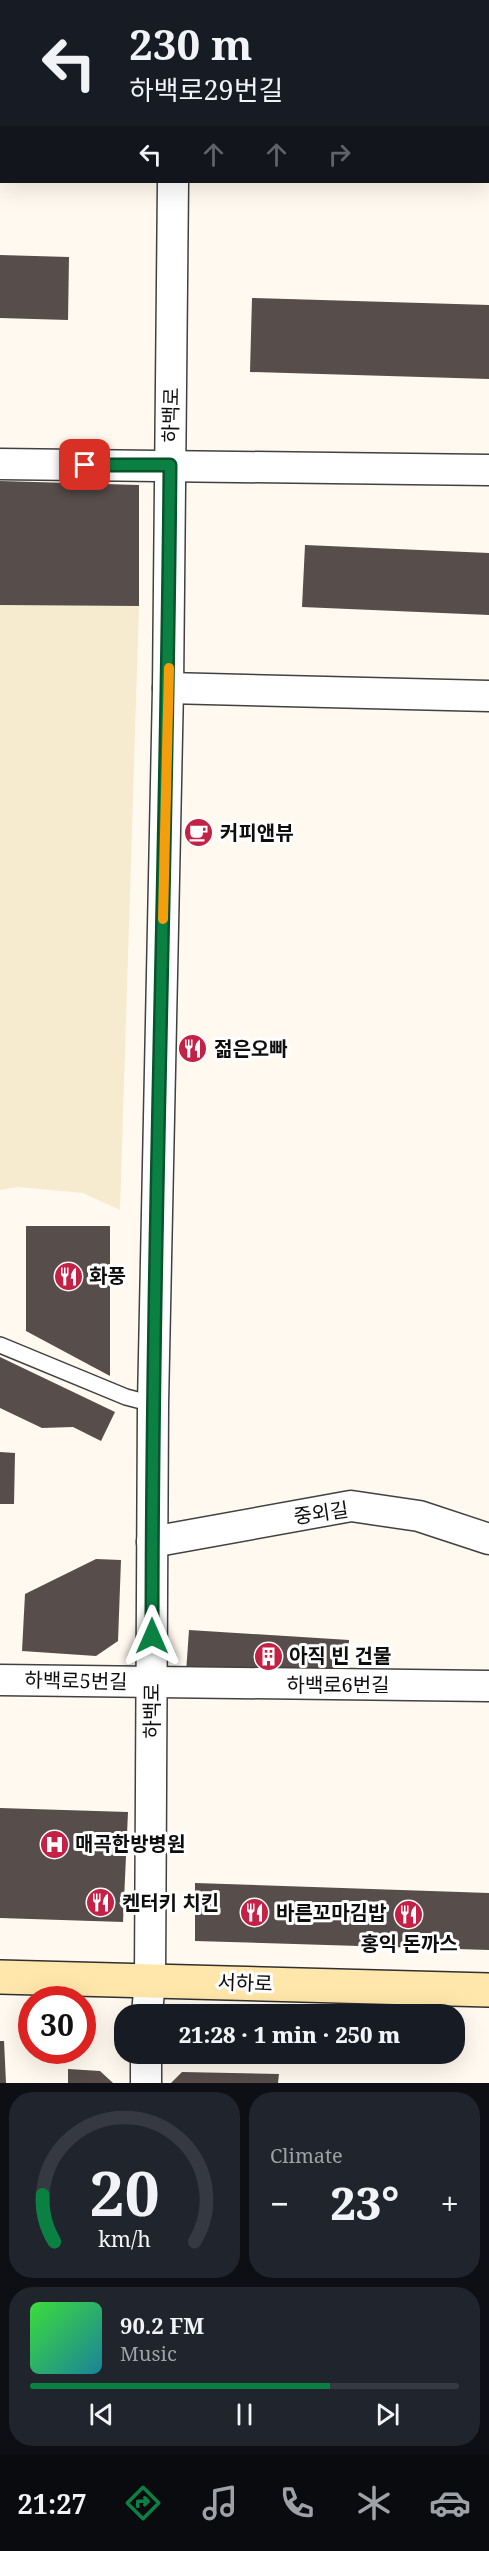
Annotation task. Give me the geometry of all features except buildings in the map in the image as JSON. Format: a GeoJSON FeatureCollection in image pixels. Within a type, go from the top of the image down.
{"type":"FeatureCollection","features":[{"type":"Feature","properties":{"kind":"main road","name":"서하로"},"geometry":{"type":"LineString","coordinates":[[0,1977],[489,1990]]}},
{"type":"Feature","properties":{"kind":"street","name":"하백로"},"geometry":{"type":"LineString","coordinates":[[148,2004],[150,1980],[153,1404],[168,688],[174,183]]}},
{"type":"Feature","properties":{"kind":"street"},"geometry":{"type":"LineString","coordinates":[[0,464],[489,470]]}},
{"type":"Feature","properties":{"kind":"street"},"geometry":{"type":"LineString","coordinates":[[168,688],[489,696]]}},
{"type":"Feature","properties":{"kind":"street","name":"중외길"},"geometry":{"type":"LineString","coordinates":[[152,1542],[351,1506],[419,1516],[489,1539]]}},
{"type":"Feature","properties":{"kind":"street","name":"하백로5번길"},"geometry":{"type":"LineString","coordinates":[[0,1680],[152,1683]]}},
{"type":"Feature","properties":{"kind":"street","name":"하백로6번길"},"geometry":{"type":"LineString","coordinates":[[152,1683],[489,1686]]}},
{"type":"Feature","properties":{"kind":"street"},"geometry":{"type":"LineString","coordinates":[[146,2064],[146,2083]]}},
{"type":"Feature","properties":{"kind":"lane"},"geometry":{"type":"LineString","coordinates":[[0,1345],[126,1397],[153,1404]]}},
{"type":"Feature","properties":{"kind":"shaded area"},"geometry":{"type":"Polygon","coordinates":[[[0,605],[139,606],[120,1210],[83,1193],[18,1187],[0,1190],[0,605]]]}},
{"type":"Feature","properties":{"kind":"slow traffic"},"geometry":{"type":"LineString","coordinates":[[163,919],[169,668]]}},
{"type":"Feature","properties":{"kind":"place","name":"커피앤뷰"},"geometry":{"type":"Point","coordinates":[199,833]}},
{"type":"Feature","properties":{"kind":"place","name":"젊은오빠"},"geometry":{"type":"Point","coordinates":[193,1049]}},
{"type":"Feature","properties":{"kind":"place","name":"화풍"},"geometry":{"type":"Point","coordinates":[68,1276]}},
{"type":"Feature","properties":{"kind":"place","name":"아직 빈 건물"},"geometry":{"type":"Point","coordinates":[268,1656]}},
{"type":"Feature","properties":{"kind":"place","name":"매곡한방병원"},"geometry":{"type":"Point","coordinates":[54,1844]}},
{"type":"Feature","properties":{"kind":"place","name":"켄터키 치킨"},"geometry":{"type":"Point","coordinates":[101,1903]}},
{"type":"Feature","properties":{"kind":"place","name":"바른꼬마김밥"},"geometry":{"type":"Point","coordinates":[255,1913]}},
{"type":"Feature","properties":{"kind":"place","name":"홍익 돈까스"},"geometry":{"type":"Point","coordinates":[409,1914]}},
{"type":"Feature","properties":{"kind":"route"},"geometry":{"type":"LineString","coordinates":[[85,465],[170,465],[168,688],[153,1404],[152,1636]]}}]}
